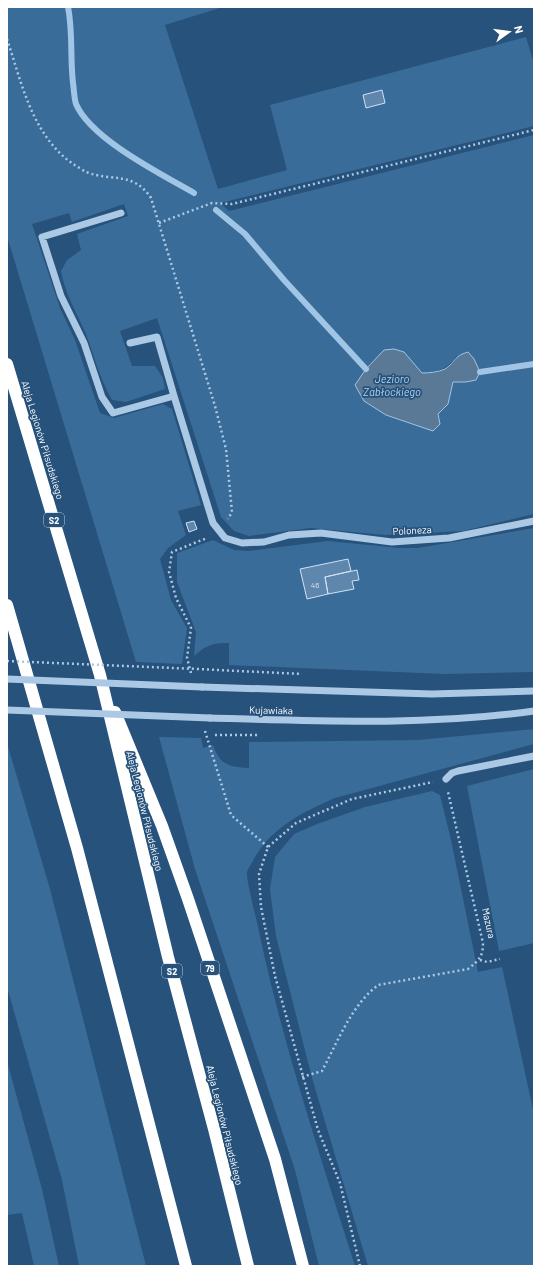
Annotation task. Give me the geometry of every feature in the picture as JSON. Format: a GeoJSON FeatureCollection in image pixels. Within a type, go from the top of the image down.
{"type":"FeatureCollection","features":[{"type":"Feature","properties":{"kind":"highway","name":"Aleja Legionów Piłsudskiego"},"geometry":{"type":"LineString","coordinates":[[7,364],[100,675],[168,957],[214,1129],[248,1266]]}},
{"type":"Feature","properties":{"kind":"highway"},"geometry":{"type":"LineString","coordinates":[[7,605],[77,848],[186,1266]]}},
{"type":"Feature","properties":{"kind":"highway","name":"79"},"geometry":{"type":"LineString","coordinates":[[100,675],[162,826],[188,898],[275,1159],[303,1266]]}},
{"type":"Feature","properties":{"kind":"street"},"geometry":{"type":"LineString","coordinates":[[122,213],[42,237],[61,296],[84,343],[102,397],[113,413],[174,396]]}},
{"type":"Feature","properties":{"kind":"street"},"geometry":{"type":"LineString","coordinates":[[130,343],[156,337],[213,523],[220,532]]}},
{"type":"Feature","properties":{"kind":"street","name":"Poloneza"},"geometry":{"type":"LineString","coordinates":[[220,532],[226,538],[242,543],[264,542],[289,535],[321,534],[392,542],[449,538],[534,521]]}},
{"type":"Feature","properties":{"kind":"street","name":"Kujawiaka"},"geometry":{"type":"LineString","coordinates":[[7,679],[432,694],[534,691]]}},
{"type":"Feature","properties":{"kind":"street","name":"Kujawiaka"},"geometry":{"type":"LineString","coordinates":[[7,710],[210,718],[366,722],[472,718],[534,711]]}},
{"type":"Feature","properties":{"kind":"street"},"geometry":{"type":"LineString","coordinates":[[446,780],[452,773],[458,771],[534,756]]}},
{"type":"Feature","properties":{"kind":"path"},"geometry":{"type":"LineString","coordinates":[[7,39],[33,116],[49,142],[68,160],[85,172],[131,180],[144,187],[151,198],[215,406],[226,449],[232,512],[220,532]]}},
{"type":"Feature","properties":{"kind":"path"},"geometry":{"type":"LineString","coordinates":[[159,223],[212,203],[232,204],[534,130]]}},
{"type":"Feature","properties":{"kind":"path"},"geometry":{"type":"LineString","coordinates":[[7,661],[308,674]]}},
{"type":"Feature","properties":{"kind":"path"},"geometry":{"type":"LineString","coordinates":[[360,1266],[340,1183],[318,1130],[275,976],[261,907],[259,874],[268,848],[296,823],[352,799],[446,780]]}},
{"type":"Feature","properties":{"kind":"path","name":"Mazura"},"geometry":{"type":"LineString","coordinates":[[446,780],[483,943],[483,955],[480,960]]}},
{"type":"Feature","properties":{"kind":"path"},"geometry":{"type":"LineString","coordinates":[[302,1077],[322,1071],[351,1016],[371,990],[378,985],[468,969],[480,960],[487,962],[500,959]]}},
{"type":"Feature","properties":{"kind":"shaded area"},"geometry":{"type":"Polygon","coordinates":[[[7,7],[223,7],[165,25],[218,189],[287,170],[270,105],[526,37],[534,64],[534,126],[220,203],[229,211],[534,135],[534,514],[463,531],[385,535],[311,528],[249,536],[234,531],[221,517],[157,318],[120,331],[132,366],[155,366],[163,378],[165,389],[126,402],[112,400],[101,376],[86,334],[65,288],[61,271],[67,260],[81,250],[77,234],[128,216],[124,204],[72,222],[69,213],[32,224],[60,308],[75,340],[100,413],[114,418],[163,404],[172,409],[201,505],[178,511],[186,535],[168,548],[160,559],[171,600],[187,628],[182,664],[136,662],[7,236],[7,7]],[[394,349],[384,350],[366,369],[438,414],[448,404],[453,382],[466,382],[457,355],[446,367],[433,372],[422,373],[404,352],[394,349]]]}},
{"type":"Feature","properties":{"kind":"shaded area"},"geometry":{"type":"Polygon","coordinates":[[[534,528],[534,672],[445,674],[229,665],[229,643],[210,645],[194,656],[196,632],[177,582],[177,553],[213,540],[234,550],[248,551],[328,541],[399,548],[418,548],[534,528]]]}},
{"type":"Feature","properties":{"kind":"shaded area"},"geometry":{"type":"Polygon","coordinates":[[[534,729],[534,744],[335,798],[311,809],[288,822],[268,839],[260,849],[247,871],[249,889],[277,1009],[314,1138],[355,1266],[319,1266],[295,1170],[195,869],[159,737],[201,738],[203,748],[213,745],[219,757],[226,764],[236,767],[249,768],[249,742],[418,740],[534,729]]]}},
{"type":"Feature","properties":{"kind":"shaded area"},"geometry":{"type":"Polygon","coordinates":[[[7,743],[50,889],[146,1266],[79,1266],[62,1180],[7,987],[7,743]]]}},
{"type":"Feature","properties":{"kind":"shaded area"},"geometry":{"type":"Polygon","coordinates":[[[534,769],[534,943],[499,951],[467,786],[534,769]]]}},
{"type":"Feature","properties":{"kind":"shaded area"},"geometry":{"type":"Polygon","coordinates":[[[432,791],[440,795],[451,840],[478,972],[502,967],[534,1114],[534,1266],[368,1266],[312,1078],[276,936],[270,889],[275,857],[294,834],[365,807],[432,791]]]}},
{"type":"Feature","properties":{"kind":"shaded area"},"geometry":{"type":"Polygon","coordinates":[[[7,1061],[42,1189],[59,1266],[34,1266],[22,1213],[7,1215],[7,1061]]]}},
{"type":"Feature","properties":{"kind":"water","name":"Jezioro Zabłockiego"},"geometry":{"type":"Polygon","coordinates":[[[394,349],[404,352],[422,373],[445,369],[457,357],[468,352],[474,359],[480,372],[476,380],[453,382],[448,404],[438,414],[440,424],[433,431],[386,415],[364,401],[355,385],[366,369],[384,350],[394,349]]]}},
{"type":"Feature","properties":{"kind":"building"},"geometry":{"type":"Polygon","coordinates":[[[382,90],[385,103],[366,108],[363,95],[382,90]]]}},
{"type":"Feature","properties":{"kind":"building"},"geometry":{"type":"Polygon","coordinates":[[[194,521],[197,529],[189,532],[186,523],[194,521]]]}},
{"type":"Feature","properties":{"kind":"building"},"geometry":{"type":"Polygon","coordinates":[[[348,559],[351,571],[325,577],[328,594],[307,599],[300,569],[348,559]]]}},
{"type":"Feature","properties":{"kind":"building"},"geometry":{"type":"Polygon","coordinates":[[[357,570],[359,580],[352,581],[354,589],[328,594],[325,577],[357,570]]]}},
{"type":"Feature","properties":{"kind":"waterway"},"geometry":{"type":"LineString","coordinates":[[68,7],[75,99],[76,104],[84,117],[111,143],[146,166],[194,193]]}},
{"type":"Feature","properties":{"kind":"waterway"},"geometry":{"type":"LineString","coordinates":[[216,210],[245,234],[284,280],[366,369]]}},
{"type":"Feature","properties":{"kind":"waterway"},"geometry":{"type":"LineString","coordinates":[[480,372],[534,364]]}}]}
